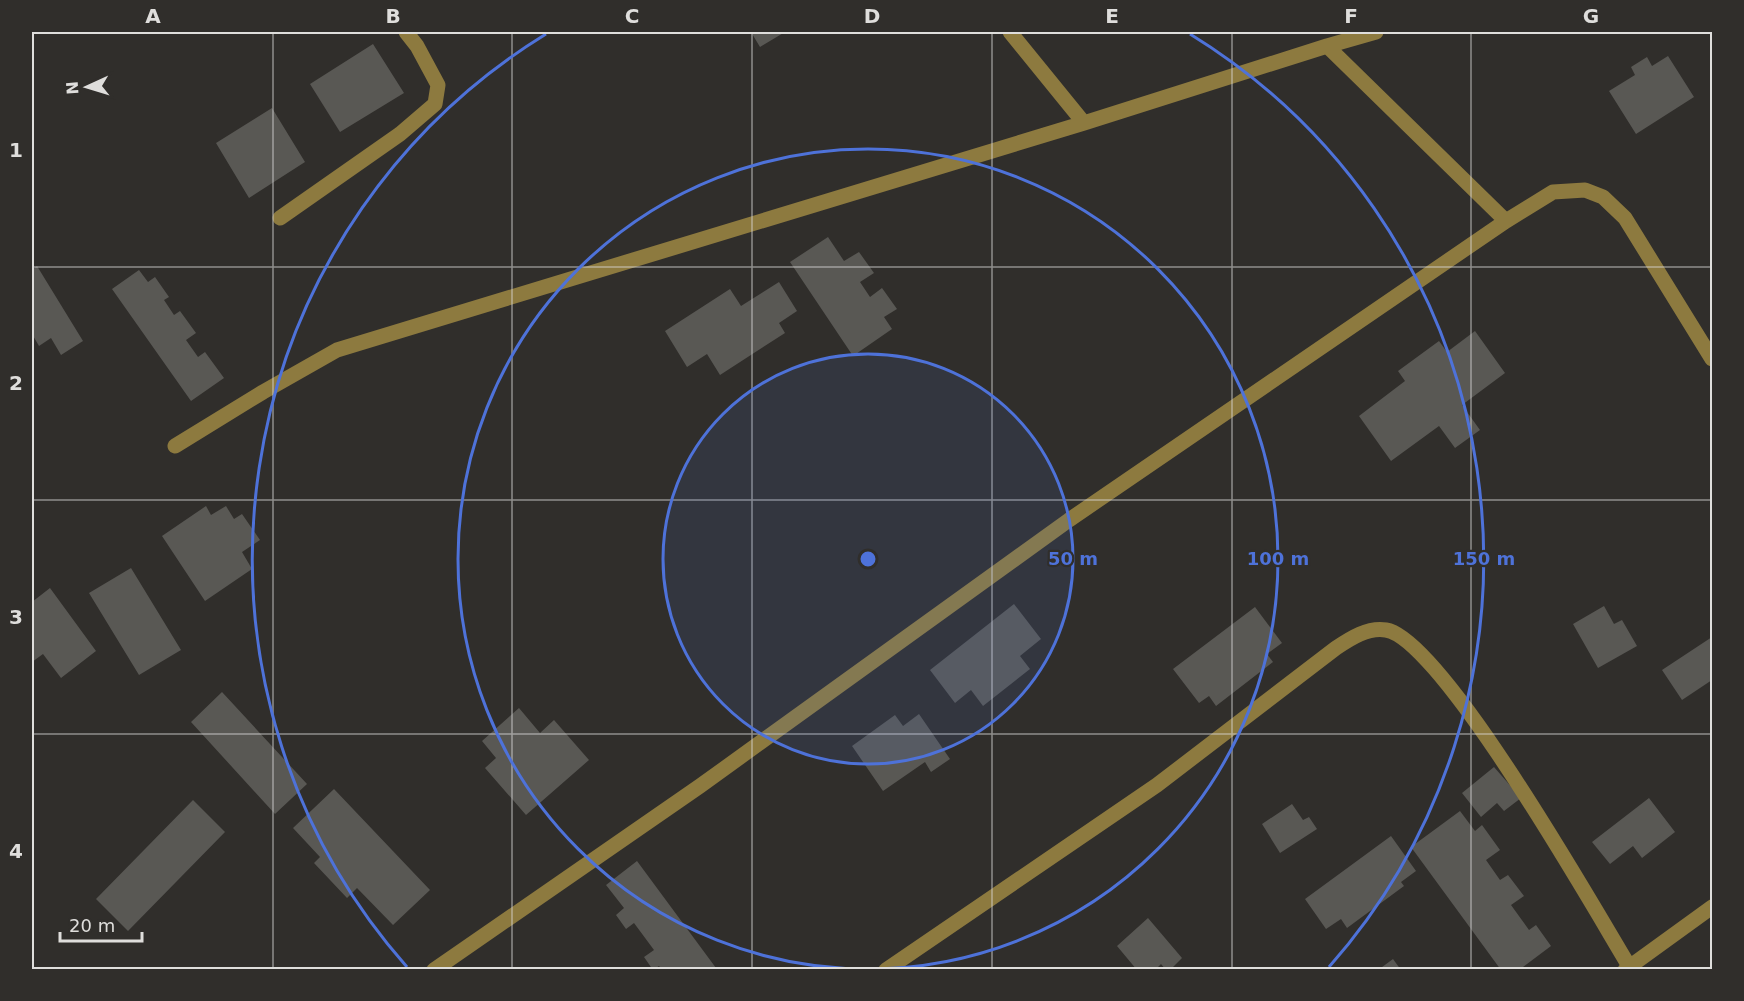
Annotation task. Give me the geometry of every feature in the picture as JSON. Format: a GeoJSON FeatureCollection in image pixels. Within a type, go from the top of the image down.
{"type":"FeatureCollection","features":[{"type":"Feature","properties":{"kind":"street"},"geometry":{"type":"LineString","coordinates":[[280,218],[400,134],[435,104],[438,85],[417,46],[406,32]]}},
{"type":"Feature","properties":{"kind":"street"},"geometry":{"type":"LineString","coordinates":[[1010,32],[1084,123]]}},
{"type":"Feature","properties":{"kind":"street"},"geometry":{"type":"LineString","coordinates":[[175,446],[337,350],[1376,32]]}},
{"type":"Feature","properties":{"kind":"street"},"geometry":{"type":"LineString","coordinates":[[1327,46],[1506,221]]}},
{"type":"Feature","properties":{"kind":"street"},"geometry":{"type":"LineString","coordinates":[[434,969],[700,786],[1069,520],[1506,221],[1553,192],[1586,190],[1603,198],[1625,218],[1710,349]]}},
{"type":"Feature","properties":{"kind":"street"},"geometry":{"type":"LineString","coordinates":[[886,969],[1157,785],[1336,648],[1360,633],[1386,630],[1406,638],[1452,688],[1526,796],[1627,968],[1713,907]]}},
{"type":"Feature","properties":{"kind":"building"},"geometry":{"type":"Polygon","coordinates":[[[751,32],[785,32],[760,47],[751,32]]]}},
{"type":"Feature","properties":{"kind":"building"},"geometry":{"type":"Polygon","coordinates":[[[373,44],[404,93],[340,132],[310,84],[373,44]]]}},
{"type":"Feature","properties":{"kind":"building"},"geometry":{"type":"Polygon","coordinates":[[[1668,56],[1694,97],[1636,134],[1609,91],[1635,75],[1631,67],[1647,57],[1652,66],[1668,56]]]}},
{"type":"Feature","properties":{"kind":"building"},"geometry":{"type":"Polygon","coordinates":[[[272,108],[305,162],[249,198],[216,143],[272,108]]]}},
{"type":"Feature","properties":{"kind":"building"},"geometry":{"type":"Polygon","coordinates":[[[828,237],[844,261],[859,252],[874,273],[860,282],[870,297],[882,288],[897,309],[884,317],[892,329],[853,356],[790,262],[828,237]]]}},
{"type":"Feature","properties":{"kind":"building"},"geometry":{"type":"Polygon","coordinates":[[[37,266],[83,341],[61,355],[51,338],[39,346],[32,334],[32,270],[37,266]]]}},
{"type":"Feature","properties":{"kind":"building"},"geometry":{"type":"Polygon","coordinates":[[[139,270],[148,282],[155,277],[169,297],[164,300],[174,315],[180,311],[196,333],[186,340],[198,357],[205,352],[224,378],[191,401],[112,289],[139,270]]]}},
{"type":"Feature","properties":{"kind":"building"},"geometry":{"type":"Polygon","coordinates":[[[779,282],[797,311],[779,323],[785,333],[720,375],[707,354],[687,367],[665,331],[730,289],[741,306],[779,282]]]}},
{"type":"Feature","properties":{"kind":"building"},"geometry":{"type":"Polygon","coordinates":[[[1475,331],[1505,373],[1462,405],[1480,430],[1455,448],[1439,426],[1391,461],[1359,416],[1405,381],[1398,371],[1439,341],[1447,352],[1475,331]]]}},
{"type":"Feature","properties":{"kind":"building"},"geometry":{"type":"Polygon","coordinates":[[[206,506],[211,515],[226,506],[234,519],[242,514],[260,540],[242,552],[252,569],[205,601],[162,536],[206,506]]]}},
{"type":"Feature","properties":{"kind":"building"},"geometry":{"type":"Polygon","coordinates":[[[131,568],[181,650],[139,675],[89,593],[131,568]]]}},
{"type":"Feature","properties":{"kind":"building"},"geometry":{"type":"Polygon","coordinates":[[[50,588],[96,651],[61,678],[43,654],[32,662],[32,602],[50,588]]]}},
{"type":"Feature","properties":{"kind":"building"},"geometry":{"type":"Polygon","coordinates":[[[1014,604],[1041,639],[1020,656],[1030,669],[983,706],[971,690],[955,703],[930,670],[1014,604]]]}},
{"type":"Feature","properties":{"kind":"building"},"geometry":{"type":"Polygon","coordinates":[[[1604,606],[1614,624],[1622,620],[1637,646],[1598,668],[1573,624],[1604,606]]]}},
{"type":"Feature","properties":{"kind":"building"},"geometry":{"type":"Polygon","coordinates":[[[1255,607],[1282,643],[1267,654],[1273,662],[1216,706],[1209,696],[1199,703],[1173,669],[1255,607]]]}},
{"type":"Feature","properties":{"kind":"building"},"geometry":{"type":"Polygon","coordinates":[[[1712,637],[1712,680],[1682,700],[1662,670],[1712,637]]]}},
{"type":"Feature","properties":{"kind":"building"},"geometry":{"type":"Polygon","coordinates":[[[222,692],[307,784],[275,814],[191,722],[222,692]]]}},
{"type":"Feature","properties":{"kind":"building"},"geometry":{"type":"Polygon","coordinates":[[[519,708],[540,733],[554,720],[589,760],[526,815],[485,768],[496,758],[482,741],[519,708]]]}},
{"type":"Feature","properties":{"kind":"building"},"geometry":{"type":"Polygon","coordinates":[[[919,714],[950,759],[931,772],[925,762],[883,791],[852,746],[895,715],[903,726],[919,714]]]}},
{"type":"Feature","properties":{"kind":"building"},"geometry":{"type":"Polygon","coordinates":[[[1494,767],[1521,798],[1504,811],[1497,803],[1481,817],[1462,793],[1494,767]]]}},
{"type":"Feature","properties":{"kind":"building"},"geometry":{"type":"Polygon","coordinates":[[[334,789],[430,890],[393,925],[357,888],[347,898],[314,863],[320,857],[293,828],[334,789]]]}},
{"type":"Feature","properties":{"kind":"building"},"geometry":{"type":"Polygon","coordinates":[[[1649,798],[1675,832],[1642,858],[1633,846],[1610,864],[1592,842],[1649,798]]]}},
{"type":"Feature","properties":{"kind":"building"},"geometry":{"type":"Polygon","coordinates":[[[193,800],[225,832],[128,931],[96,899],[193,800]]]}},
{"type":"Feature","properties":{"kind":"building"},"geometry":{"type":"Polygon","coordinates":[[[1292,804],[1303,820],[1309,817],[1317,829],[1280,853],[1262,824],[1292,804]]]}},
{"type":"Feature","properties":{"kind":"building"},"geometry":{"type":"Polygon","coordinates":[[[1460,811],[1475,831],[1482,825],[1500,850],[1486,860],[1500,880],[1508,875],[1524,896],[1511,905],[1529,930],[1536,925],[1551,946],[1519,970],[1501,970],[1411,847],[1460,811]]]}},
{"type":"Feature","properties":{"kind":"building"},"geometry":{"type":"Polygon","coordinates":[[[1391,836],[1416,871],[1401,882],[1404,886],[1347,928],[1341,919],[1326,929],[1305,899],[1391,836]]]}},
{"type":"Feature","properties":{"kind":"building"},"geometry":{"type":"Polygon","coordinates":[[[637,861],[716,968],[715,970],[662,970],[659,966],[653,970],[644,957],[654,950],[634,923],[626,929],[616,915],[624,908],[606,885],[637,861]]]}},
{"type":"Feature","properties":{"kind":"building"},"geometry":{"type":"Polygon","coordinates":[[[1148,918],[1182,958],[1170,970],[1166,970],[1161,964],[1155,970],[1137,970],[1117,946],[1148,918]]]}},
{"type":"Feature","properties":{"kind":"building"},"geometry":{"type":"Polygon","coordinates":[[[1393,959],[1401,970],[1378,970],[1393,959]]]}}]}
